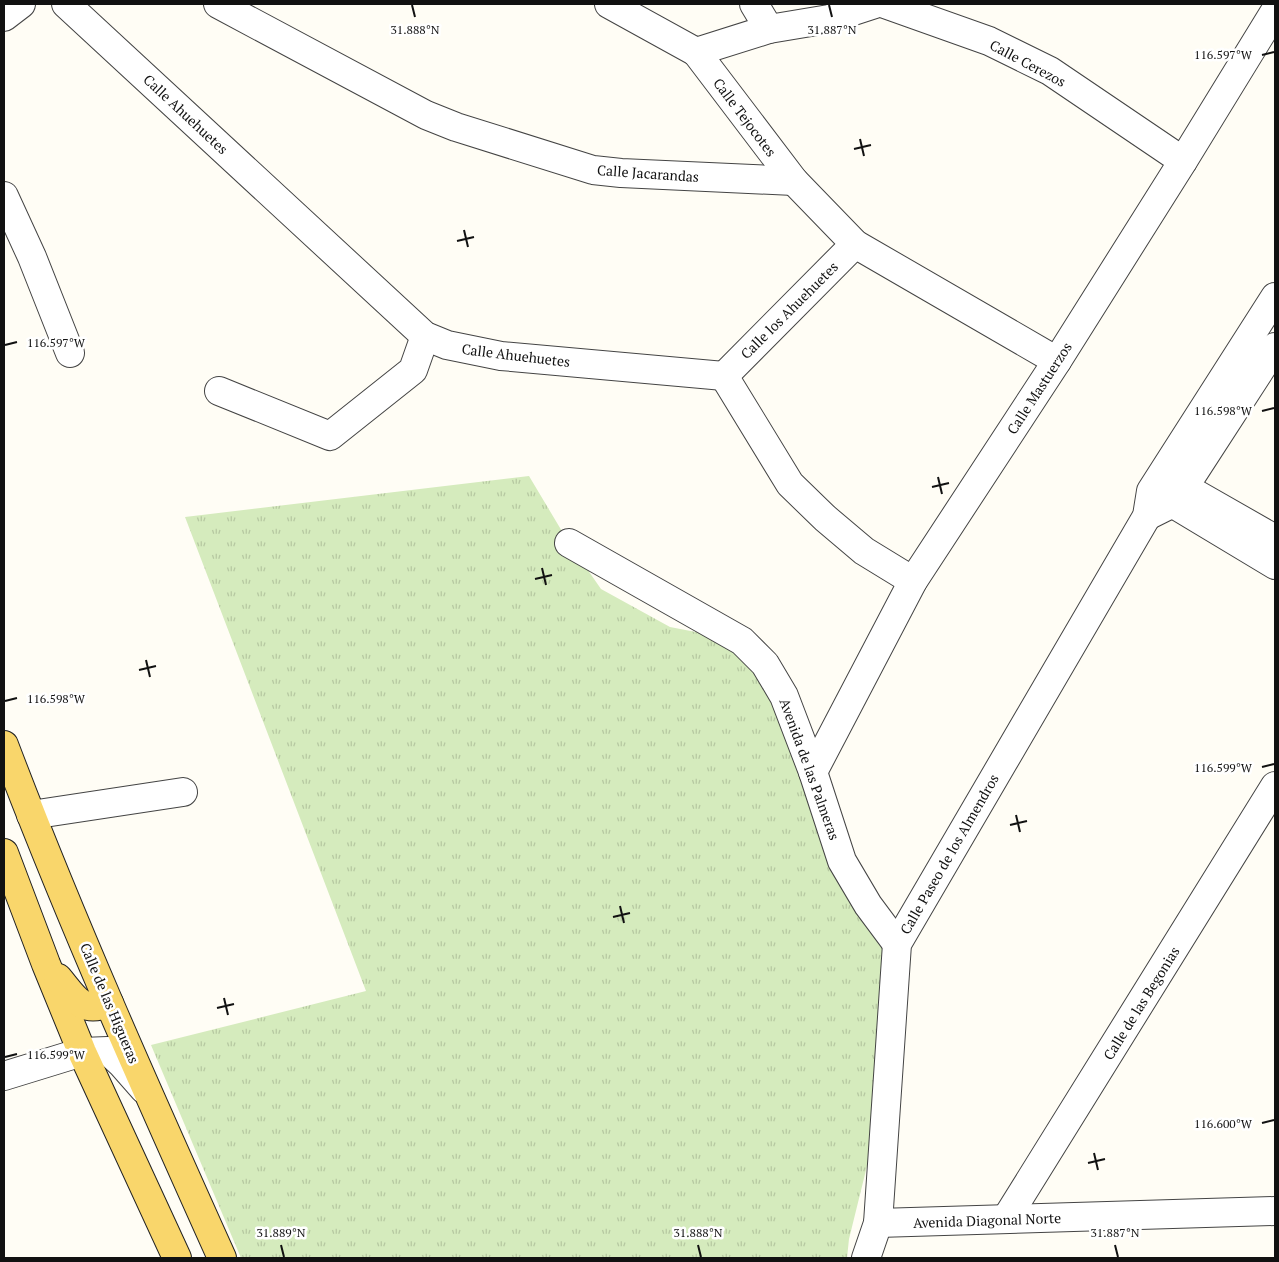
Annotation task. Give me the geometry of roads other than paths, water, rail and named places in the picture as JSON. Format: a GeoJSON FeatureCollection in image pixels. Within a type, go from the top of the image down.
{"type":"FeatureCollection","features":[{"type":"Feature","properties":{"kind":"main road","name":"Calle de las Higueras"},"geometry":{"type":"LineString","coordinates":[[4,745],[30,815],[109,1003],[222,1258]]}},
{"type":"Feature","properties":{"kind":"main road"},"geometry":{"type":"LineString","coordinates":[[4,853],[82,1052],[177,1258]]}},
{"type":"Feature","properties":{"kind":"main road"},"geometry":{"type":"LineString","coordinates":[[46,964],[80,1004],[97,1008],[109,1003]]}},
{"type":"Feature","properties":{"kind":"street"},"geometry":{"type":"LineString","coordinates":[[4,17],[21,4]]}},
{"type":"Feature","properties":{"kind":"street","name":"Calle Ahuehuetes"},"geometry":{"type":"LineString","coordinates":[[66,4],[425,336],[447,345],[501,356],[724,376]]}},
{"type":"Feature","properties":{"kind":"street","name":"Calle Jacarandas"},"geometry":{"type":"LineString","coordinates":[[218,4],[426,115],[456,128],[584,167],[621,173],[794,181]]}},
{"type":"Feature","properties":{"kind":"street"},"geometry":{"type":"LineString","coordinates":[[609,4],[696,52],[769,29],[829,19],[876,4]]}},
{"type":"Feature","properties":{"kind":"street"},"geometry":{"type":"LineString","coordinates":[[754,4],[769,29]]}},
{"type":"Feature","properties":{"kind":"street","name":"Calle Cerezos"},"geometry":{"type":"LineString","coordinates":[[885,4],[989,42],[1050,71],[1183,162]]}},
{"type":"Feature","properties":{"kind":"street","name":"Calle Mastuerzos"},"geometry":{"type":"LineString","coordinates":[[813,772],[913,581],[1057,361],[1183,162],[1275,11]]}},
{"type":"Feature","properties":{"kind":"street","name":"Calle Tejocotes"},"geometry":{"type":"LineString","coordinates":[[696,52],[794,181]]}},
{"type":"Feature","properties":{"kind":"street"},"geometry":{"type":"LineString","coordinates":[[794,181],[855,244],[1057,361]]}},
{"type":"Feature","properties":{"kind":"street"},"geometry":{"type":"LineString","coordinates":[[4,196],[32,257],[70,353]]}},
{"type":"Feature","properties":{"kind":"street","name":"Calle los Ahuehuetes"},"geometry":{"type":"LineString","coordinates":[[724,376],[855,244]]}},
{"type":"Feature","properties":{"kind":"street","name":"Calle Paseo de los Almendros"},"geometry":{"type":"LineString","coordinates":[[866,1258],[878,1222],[897,944],[1163,494],[1275,297]]}},
{"type":"Feature","properties":{"kind":"street"},"geometry":{"type":"LineString","coordinates":[[219,391],[330,436],[413,370],[425,336]]}},
{"type":"Feature","properties":{"kind":"street","name":"Calle Paseo de los Almendros"},"geometry":{"type":"LineString","coordinates":[[1163,494],[1275,346]]}},
{"type":"Feature","properties":{"kind":"street"},"geometry":{"type":"LineString","coordinates":[[724,376],[790,484],[825,518],[864,551],[913,581]]}},
{"type":"Feature","properties":{"kind":"street"},"geometry":{"type":"LineString","coordinates":[[1163,494],[1275,539]]}},
{"type":"Feature","properties":{"kind":"street"},"geometry":{"type":"LineString","coordinates":[[1163,494],[1275,565]]}},
{"type":"Feature","properties":{"kind":"street","name":"Avenida de las Palmeras"},"geometry":{"type":"LineString","coordinates":[[569,543],[742,641],[765,664],[784,696],[813,772],[842,861],[868,905],[897,944]]}},
{"type":"Feature","properties":{"kind":"street","name":"Calle de las Begonias"},"geometry":{"type":"LineString","coordinates":[[1006,1219],[1265,821],[1275,786]]}},
{"type":"Feature","properties":{"kind":"street"},"geometry":{"type":"LineString","coordinates":[[30,815],[183,792]]}},
{"type":"Feature","properties":{"kind":"street"},"geometry":{"type":"LineString","coordinates":[[4,1076],[82,1052],[108,1051],[147,1092]]}},
{"type":"Feature","properties":{"kind":"street","name":"Avenida Diagonal Norte"},"geometry":{"type":"LineString","coordinates":[[878,1222],[1275,1211]]}}]}
